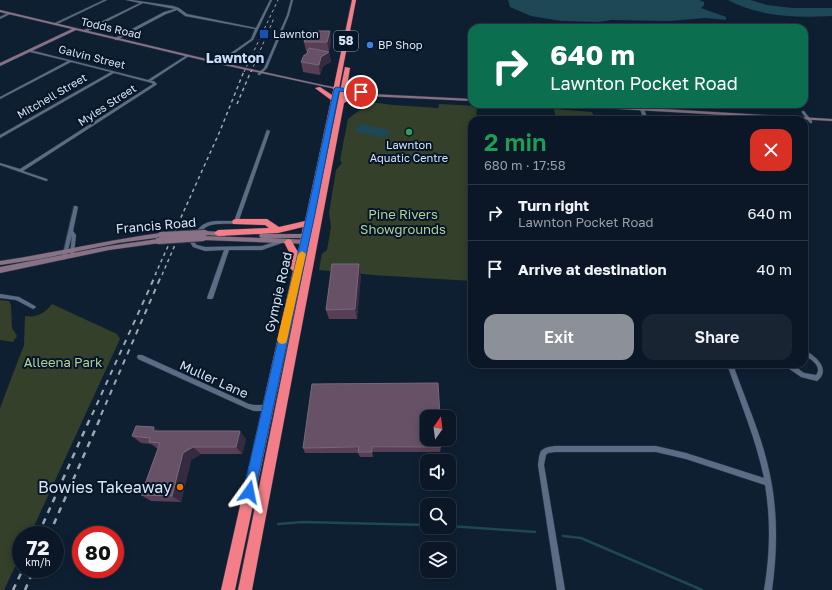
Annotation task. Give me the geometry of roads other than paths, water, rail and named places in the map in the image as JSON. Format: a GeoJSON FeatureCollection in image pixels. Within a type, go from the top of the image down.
{"type":"FeatureCollection","features":[{"type":"Feature","properties":{"kind":"highway","name":"Gympie Road"},"geometry":{"type":"LineString","coordinates":[[228,590],[305,239],[338,101],[343,91],[342,81],[354,0]]}},
{"type":"Feature","properties":{"kind":"highway","name":"Gympie Road"},"geometry":{"type":"LineString","coordinates":[[246,590],[315,239],[338,101],[336,90],[342,81],[359,0]]}},
{"type":"Feature","properties":{"kind":"highway"},"geometry":{"type":"LineString","coordinates":[[320,87],[342,81],[360,94]]}},
{"type":"Feature","properties":{"kind":"highway"},"geometry":{"type":"LineString","coordinates":[[320,87],[338,101],[360,94]]}},
{"type":"Feature","properties":{"kind":"highway"},"geometry":{"type":"LineString","coordinates":[[236,222],[266,222],[278,230]]}},
{"type":"Feature","properties":{"kind":"highway"},"geometry":{"type":"LineString","coordinates":[[218,233],[278,230],[309,223]]}},
{"type":"Feature","properties":{"kind":"highway"},"geometry":{"type":"LineString","coordinates":[[284,242],[294,255],[296,261],[293,272],[297,276]]}},
{"type":"Feature","properties":{"kind":"main road","name":"Todds Road"},"geometry":{"type":"LineString","coordinates":[[0,11],[219,63],[223,66],[320,87],[370,95],[468,101]]}},
{"type":"Feature","properties":{"kind":"main road"},"geometry":{"type":"LineString","coordinates":[[0,65],[76,29]]}},
{"type":"Feature","properties":{"kind":"main road"},"geometry":{"type":"LineString","coordinates":[[588,108],[726,116]]}},
{"type":"Feature","properties":{"kind":"main road"},"geometry":{"type":"LineString","coordinates":[[606,108],[717,116]]}},
{"type":"Feature","properties":{"kind":"main road"},"geometry":{"type":"LineString","coordinates":[[808,121],[832,122]]}},
{"type":"Feature","properties":{"kind":"main road","name":"Francis Road"},"geometry":{"type":"LineString","coordinates":[[0,270],[72,253],[109,248],[160,238],[218,233],[315,239]]}},
{"type":"Feature","properties":{"kind":"main road","name":"Francis Road"},"geometry":{"type":"LineString","coordinates":[[204,235],[284,242],[305,239]]}},
{"type":"Feature","properties":{"kind":"main road","name":"Francis Road"},"geometry":{"type":"LineString","coordinates":[[0,263],[65,255]]}},
{"type":"Feature","properties":{"kind":"street"},"geometry":{"type":"LineString","coordinates":[[54,24],[106,0]]}},
{"type":"Feature","properties":{"kind":"street"},"geometry":{"type":"LineString","coordinates":[[127,0],[142,3],[153,3],[178,9],[186,15],[257,29]]}},
{"type":"Feature","properties":{"kind":"street"},"geometry":{"type":"LineString","coordinates":[[219,63],[249,42],[271,0]]}},
{"type":"Feature","properties":{"kind":"street"},"geometry":{"type":"LineString","coordinates":[[261,73],[265,68],[288,15],[292,0]]}},
{"type":"Feature","properties":{"kind":"street"},"geometry":{"type":"LineString","coordinates":[[85,31],[142,3]]}},
{"type":"Feature","properties":{"kind":"street"},"geometry":{"type":"LineString","coordinates":[[116,39],[165,13],[178,9]]}},
{"type":"Feature","properties":{"kind":"street"},"geometry":{"type":"LineString","coordinates":[[0,18],[10,14]]}},
{"type":"Feature","properties":{"kind":"street","name":"Galvin Street"},"geometry":{"type":"LineString","coordinates":[[31,51],[148,80]]}},
{"type":"Feature","properties":{"kind":"street","name":"Myles Street"},"geometry":{"type":"LineString","coordinates":[[20,171],[155,84],[148,80],[188,56]]}},
{"type":"Feature","properties":{"kind":"street"},"geometry":{"type":"LineString","coordinates":[[0,98],[71,61]]}},
{"type":"Feature","properties":{"kind":"street","name":"Mitchell Street"},"geometry":{"type":"LineString","coordinates":[[0,137],[113,72]]}},
{"type":"Feature","properties":{"kind":"street"},"geometry":{"type":"LineString","coordinates":[[643,111],[645,116]]}},
{"type":"Feature","properties":{"kind":"street"},"geometry":{"type":"LineString","coordinates":[[803,112],[805,116]]}},
{"type":"Feature","properties":{"kind":"street"},"geometry":{"type":"LineString","coordinates":[[268,131],[236,222],[216,222],[204,225],[195,234],[192,242],[195,246],[201,248],[262,248],[284,242]]}},
{"type":"Feature","properties":{"kind":"street"},"geometry":{"type":"LineString","coordinates":[[0,164],[46,180]]}},
{"type":"Feature","properties":{"kind":"street"},"geometry":{"type":"LineString","coordinates":[[72,253],[74,235],[72,232],[76,207]]}},
{"type":"Feature","properties":{"kind":"street"},"geometry":{"type":"LineString","coordinates":[[65,255],[68,236],[72,232]]}},
{"type":"Feature","properties":{"kind":"street"},"geometry":{"type":"LineString","coordinates":[[210,298],[227,248]]}},
{"type":"Feature","properties":{"kind":"street"},"geometry":{"type":"LineString","coordinates":[[0,296],[17,298],[33,307]]}},
{"type":"Feature","properties":{"kind":"street"},"geometry":{"type":"LineString","coordinates":[[793,368],[803,375],[816,378],[820,376],[821,367],[818,362],[808,355]]}},
{"type":"Feature","properties":{"kind":"street","name":"Muller Lane"},"geometry":{"type":"LineString","coordinates":[[140,358],[248,406],[254,408],[281,407]]}},
{"type":"Feature","properties":{"kind":"street"},"geometry":{"type":"LineString","coordinates":[[731,368],[756,440],[768,483],[773,536],[772,561],[768,590]]}},
{"type":"Feature","properties":{"kind":"street"},"geometry":{"type":"LineString","coordinates":[[561,590],[541,465],[543,453],[547,450],[656,449],[686,456],[768,483]]}},
{"type":"Feature","properties":{"kind":"water"},"geometry":{"type":"Polygon","coordinates":[[[508,0],[699,0],[704,2],[704,5],[701,8],[726,17],[726,20],[706,18],[669,21],[561,21],[531,16],[510,7],[508,0]]]}},
{"type":"Feature","properties":{"kind":"water"},"geometry":{"type":"Polygon","coordinates":[[[728,0],[750,0],[767,5],[792,8],[832,8],[832,16],[805,17],[766,13],[740,6],[728,0]]]}},
{"type":"Feature","properties":{"kind":"water"},"geometry":{"type":"Polygon","coordinates":[[[361,123],[391,131],[384,138],[354,131],[361,123]]]}},
{"type":"Feature","properties":{"kind":"waterway"},"geometry":{"type":"LineString","coordinates":[[278,524],[303,522],[420,525]]}},
{"type":"Feature","properties":{"kind":"waterway"},"geometry":{"type":"LineString","coordinates":[[456,526],[535,532]]}},
{"type":"Feature","properties":{"kind":"waterway"},"geometry":{"type":"LineString","coordinates":[[563,536],[581,538],[702,590]]}},
{"type":"Feature","properties":{"kind":"railway"},"geometry":{"type":"LineString","coordinates":[[244,72],[278,0]]}},
{"type":"Feature","properties":{"kind":"railway"},"geometry":{"type":"LineString","coordinates":[[251,72],[274,18]]}},
{"type":"Feature","properties":{"kind":"railway"},"geometry":{"type":"LineString","coordinates":[[155,275],[220,131],[244,71]]}},
{"type":"Feature","properties":{"kind":"railway"},"geometry":{"type":"LineString","coordinates":[[237,104],[251,71]]}},
{"type":"Feature","properties":{"kind":"railway"},"geometry":{"type":"LineString","coordinates":[[162,275],[181,231]]}},
{"type":"Feature","properties":{"kind":"railway"},"geometry":{"type":"LineString","coordinates":[[92,415],[156,274]]}},
{"type":"Feature","properties":{"kind":"railway"},"geometry":{"type":"LineString","coordinates":[[101,415],[162,274]]}},
{"type":"Feature","properties":{"kind":"railway"},"geometry":{"type":"LineString","coordinates":[[42,526],[92,414]]}},
{"type":"Feature","properties":{"kind":"railway"},"geometry":{"type":"LineString","coordinates":[[53,526],[102,414]]}},
{"type":"Feature","properties":{"kind":"railway"},"geometry":{"type":"LineString","coordinates":[[13,590],[19,578]]}},
{"type":"Feature","properties":{"kind":"railway"},"geometry":{"type":"LineString","coordinates":[[25,590],[30,578]]}},
{"type":"Feature","properties":{"kind":"place","name":"Lawnton"},"geometry":{"type":"Point","coordinates":[264,34]}},
{"type":"Feature","properties":{"kind":"place","name":"BP Shop"},"geometry":{"type":"Point","coordinates":[370,45]}},
{"type":"Feature","properties":{"kind":"place","name":"Lawnton Aquatic Centre"},"geometry":{"type":"Point","coordinates":[409,132]}},
{"type":"Feature","properties":{"kind":"place","name":"Bowies Takeaway"},"geometry":{"type":"Point","coordinates":[180,487]}},
{"type":"Feature","properties":{"kind":"district","name":"Lawnton"},"geometry":{"type":"Point","coordinates":[235,58]}},
{"type":"Feature","properties":{"kind":"park label","name":"Pine Rivers Showgrounds"},"geometry":{"type":"Point","coordinates":[403,222]}},
{"type":"Feature","properties":{"kind":"park label","name":"Alleena Park"},"geometry":{"type":"Point","coordinates":[63,362]}}]}
